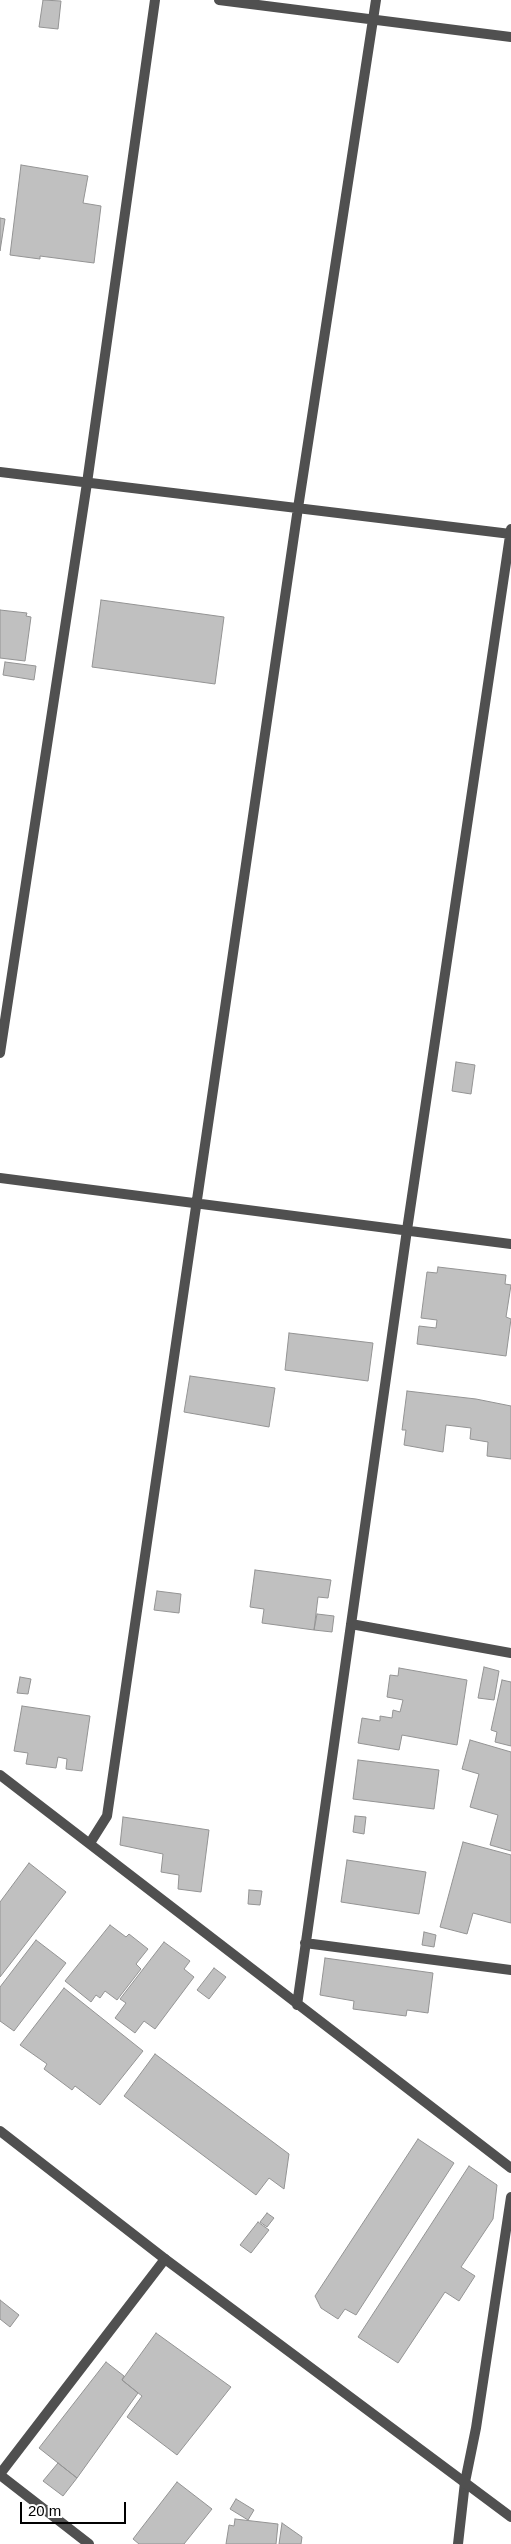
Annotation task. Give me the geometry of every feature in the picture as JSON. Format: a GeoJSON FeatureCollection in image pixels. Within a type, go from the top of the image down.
{"type":"FeatureCollection","features":[{"type":"Feature","properties":{"kind":"street"},"geometry":{"type":"LineString","coordinates":[[0,1053],[87,482],[155,0]]}},
{"type":"Feature","properties":{"kind":"street"},"geometry":{"type":"LineString","coordinates":[[219,0],[511,37]]}},
{"type":"Feature","properties":{"kind":"street"},"geometry":{"type":"LineString","coordinates":[[90,1843],[107,1816],[298,508],[376,0]]}},
{"type":"Feature","properties":{"kind":"street"},"geometry":{"type":"LineString","coordinates":[[0,472],[511,534]]}},
{"type":"Feature","properties":{"kind":"street"},"geometry":{"type":"LineString","coordinates":[[298,2005],[305,1943],[407,1230],[511,529]]}},
{"type":"Feature","properties":{"kind":"street"},"geometry":{"type":"LineString","coordinates":[[0,1178],[511,1244]]}},
{"type":"Feature","properties":{"kind":"street"},"geometry":{"type":"LineString","coordinates":[[351,1624],[511,1653]]}},
{"type":"Feature","properties":{"kind":"street"},"geometry":{"type":"LineString","coordinates":[[0,1775],[511,2168]]}},
{"type":"Feature","properties":{"kind":"street"},"geometry":{"type":"LineString","coordinates":[[305,1943],[511,1970]]}},
{"type":"Feature","properties":{"kind":"street"},"geometry":{"type":"LineString","coordinates":[[0,2131],[165,2259],[511,2517]]}},
{"type":"Feature","properties":{"kind":"street"},"geometry":{"type":"LineString","coordinates":[[458,2544],[465,2482],[476,2428],[511,2197]]}},
{"type":"Feature","properties":{"kind":"street"},"geometry":{"type":"LineString","coordinates":[[89,2544],[0,2474],[165,2259]]}},
{"type":"Feature","properties":{"kind":"building"},"geometry":{"type":"Polygon","coordinates":[[[43,0],[61,1],[58,29],[39,27],[43,0]]]}},
{"type":"Feature","properties":{"kind":"building"},"geometry":{"type":"Polygon","coordinates":[[[21,165],[88,176],[83,203],[101,206],[94,263],[40,256],[40,259],[10,255],[21,165]]]}},
{"type":"Feature","properties":{"kind":"building"},"geometry":{"type":"Polygon","coordinates":[[[0,218],[5,219],[0,251],[0,218]]]}},
{"type":"Feature","properties":{"kind":"building"},"geometry":{"type":"Polygon","coordinates":[[[101,600],[224,617],[215,684],[92,667],[101,600]]]}},
{"type":"Feature","properties":{"kind":"building"},"geometry":{"type":"Polygon","coordinates":[[[0,610],[27,613],[26,616],[31,617],[25,661],[0,658],[0,610]]]}},
{"type":"Feature","properties":{"kind":"building"},"geometry":{"type":"Polygon","coordinates":[[[5,662],[36,666],[34,680],[3,675],[5,662]]]}},
{"type":"Feature","properties":{"kind":"building"},"geometry":{"type":"Polygon","coordinates":[[[456,1062],[475,1065],[471,1094],[452,1091],[456,1062]]]}},
{"type":"Feature","properties":{"kind":"building"},"geometry":{"type":"Polygon","coordinates":[[[438,1267],[506,1275],[505,1284],[511,1285],[506,1317],[511,1319],[506,1356],[417,1344],[419,1326],[436,1328],[437,1320],[421,1318],[427,1272],[437,1273],[438,1267]]]}},
{"type":"Feature","properties":{"kind":"building"},"geometry":{"type":"Polygon","coordinates":[[[289,1333],[373,1343],[368,1381],[285,1370],[289,1333]]]}},
{"type":"Feature","properties":{"kind":"building"},"geometry":{"type":"Polygon","coordinates":[[[190,1376],[275,1388],[269,1427],[184,1412],[190,1376]]]}},
{"type":"Feature","properties":{"kind":"building"},"geometry":{"type":"Polygon","coordinates":[[[407,1391],[476,1399],[511,1406],[511,1459],[487,1456],[488,1442],[470,1439],[471,1428],[446,1425],[443,1452],[404,1445],[406,1430],[402,1430],[407,1391]]]}},
{"type":"Feature","properties":{"kind":"building"},"geometry":{"type":"Polygon","coordinates":[[[255,1570],[331,1580],[328,1598],[318,1597],[314,1630],[262,1623],[264,1609],[250,1607],[255,1570]]]}},
{"type":"Feature","properties":{"kind":"building"},"geometry":{"type":"Polygon","coordinates":[[[157,1591],[181,1594],[179,1613],[154,1610],[157,1591]]]}},
{"type":"Feature","properties":{"kind":"building"},"geometry":{"type":"Polygon","coordinates":[[[317,1614],[334,1616],[332,1632],[314,1630],[317,1614]]]}},
{"type":"Feature","properties":{"kind":"building"},"geometry":{"type":"Polygon","coordinates":[[[484,1667],[499,1671],[494,1700],[478,1698],[484,1667]]]}},
{"type":"Feature","properties":{"kind":"building"},"geometry":{"type":"Polygon","coordinates":[[[399,1668],[467,1680],[457,1745],[402,1735],[399,1750],[358,1743],[362,1718],[380,1721],[380,1716],[392,1718],[393,1710],[400,1712],[403,1700],[387,1697],[390,1675],[398,1676],[399,1668]]]}},
{"type":"Feature","properties":{"kind":"building"},"geometry":{"type":"Polygon","coordinates":[[[20,1677],[31,1679],[28,1694],[17,1693],[20,1677]]]}},
{"type":"Feature","properties":{"kind":"building"},"geometry":{"type":"Polygon","coordinates":[[[502,1680],[511,1682],[511,1746],[495,1742],[497,1732],[491,1730],[502,1680]]]}},
{"type":"Feature","properties":{"kind":"building"},"geometry":{"type":"Polygon","coordinates":[[[22,1706],[90,1716],[82,1771],[66,1769],[67,1759],[58,1757],[56,1768],[26,1764],[28,1753],[14,1751],[22,1706]]]}},
{"type":"Feature","properties":{"kind":"building"},"geometry":{"type":"Polygon","coordinates":[[[470,1740],[511,1752],[511,1851],[490,1845],[498,1815],[470,1807],[479,1774],[462,1769],[470,1740]]]}},
{"type":"Feature","properties":{"kind":"building"},"geometry":{"type":"Polygon","coordinates":[[[358,1760],[439,1770],[434,1809],[353,1799],[358,1760]]]}},
{"type":"Feature","properties":{"kind":"building"},"geometry":{"type":"Polygon","coordinates":[[[355,1816],[366,1817],[364,1834],[353,1832],[355,1816]]]}},
{"type":"Feature","properties":{"kind":"building"},"geometry":{"type":"Polygon","coordinates":[[[123,1817],[209,1830],[201,1892],[178,1889],[179,1875],[161,1872],[163,1854],[120,1845],[123,1817]]]}},
{"type":"Feature","properties":{"kind":"building"},"geometry":{"type":"Polygon","coordinates":[[[463,1842],[511,1855],[511,1923],[473,1913],[467,1934],[440,1927],[463,1842]]]}},
{"type":"Feature","properties":{"kind":"building"},"geometry":{"type":"Polygon","coordinates":[[[347,1860],[426,1872],[419,1914],[341,1902],[347,1860]]]}},
{"type":"Feature","properties":{"kind":"building"},"geometry":{"type":"Polygon","coordinates":[[[29,1863],[66,1892],[0,1977],[0,1902],[29,1863]]]}},
{"type":"Feature","properties":{"kind":"building"},"geometry":{"type":"Polygon","coordinates":[[[249,1890],[262,1891],[260,1905],[248,1904],[249,1890]]]}},
{"type":"Feature","properties":{"kind":"building"},"geometry":{"type":"Polygon","coordinates":[[[110,1925],[126,1937],[129,1934],[148,1949],[136,1964],[141,1969],[117,2000],[105,1991],[100,1998],[96,1995],[91,2002],[65,1981],[110,1925]]]}},
{"type":"Feature","properties":{"kind":"building"},"geometry":{"type":"Polygon","coordinates":[[[424,1932],[436,1935],[434,1947],[422,1945],[424,1932]]]}},
{"type":"Feature","properties":{"kind":"building"},"geometry":{"type":"Polygon","coordinates":[[[36,1940],[66,1963],[14,2031],[0,2021],[0,1987],[36,1940]]]}},
{"type":"Feature","properties":{"kind":"building"},"geometry":{"type":"Polygon","coordinates":[[[164,1942],[190,1961],[184,1969],[194,1977],[155,2029],[144,2021],[135,2033],[115,2018],[126,2003],[120,1999],[164,1942]]]}},
{"type":"Feature","properties":{"kind":"building"},"geometry":{"type":"Polygon","coordinates":[[[325,1958],[433,1973],[428,2013],[407,2010],[406,2016],[353,2009],[354,2001],[320,1995],[325,1958]]]}},
{"type":"Feature","properties":{"kind":"building"},"geometry":{"type":"Polygon","coordinates":[[[214,1968],[226,1977],[209,1999],[197,1990],[214,1968]]]}},
{"type":"Feature","properties":{"kind":"building"},"geometry":{"type":"Polygon","coordinates":[[[64,1988],[143,2051],[100,2105],[75,2086],[72,2090],[44,2069],[47,2064],[20,2045],[64,1988]]]}},
{"type":"Feature","properties":{"kind":"building"},"geometry":{"type":"Polygon","coordinates":[[[155,2054],[289,2154],[284,2189],[269,2178],[256,2195],[124,2096],[155,2054]]]}},
{"type":"Feature","properties":{"kind":"building"},"geometry":{"type":"Polygon","coordinates":[[[418,2139],[454,2163],[356,2315],[345,2309],[338,2319],[321,2308],[315,2296],[418,2139]]]}},
{"type":"Feature","properties":{"kind":"building"},"geometry":{"type":"Polygon","coordinates":[[[469,2166],[497,2185],[493,2219],[461,2267],[475,2276],[459,2301],[445,2292],[398,2363],[358,2337],[469,2166]]]}},
{"type":"Feature","properties":{"kind":"building"},"geometry":{"type":"Polygon","coordinates":[[[267,2213],[274,2218],[267,2227],[260,2222],[267,2213]]]}},
{"type":"Feature","properties":{"kind":"building"},"geometry":{"type":"Polygon","coordinates":[[[258,2222],[269,2230],[251,2253],[240,2245],[258,2222]]]}},
{"type":"Feature","properties":{"kind":"building"},"geometry":{"type":"Polygon","coordinates":[[[0,2300],[19,2315],[10,2327],[0,2319],[0,2300]]]}},
{"type":"Feature","properties":{"kind":"building"},"geometry":{"type":"Polygon","coordinates":[[[156,2333],[231,2387],[177,2455],[127,2417],[142,2396],[122,2380],[156,2333]]]}},
{"type":"Feature","properties":{"kind":"building"},"geometry":{"type":"Polygon","coordinates":[[[106,2362],[124,2376],[122,2380],[138,2393],[77,2478],[39,2448],[106,2362]]]}},
{"type":"Feature","properties":{"kind":"building"},"geometry":{"type":"Polygon","coordinates":[[[58,2463],[77,2478],[63,2496],[43,2481],[58,2463]]]}},
{"type":"Feature","properties":{"kind":"building"},"geometry":{"type":"Polygon","coordinates":[[[177,2482],[212,2509],[184,2544],[139,2544],[133,2539],[177,2482]]]}},
{"type":"Feature","properties":{"kind":"building"},"geometry":{"type":"Polygon","coordinates":[[[236,2499],[254,2510],[248,2520],[230,2509],[236,2499]]]}},
{"type":"Feature","properties":{"kind":"building"},"geometry":{"type":"Polygon","coordinates":[[[235,2519],[278,2524],[276,2544],[226,2544],[229,2525],[234,2526],[235,2519]]]}},
{"type":"Feature","properties":{"kind":"building"},"geometry":{"type":"Polygon","coordinates":[[[282,2523],[302,2537],[301,2544],[279,2544],[282,2523]]]}}]}
